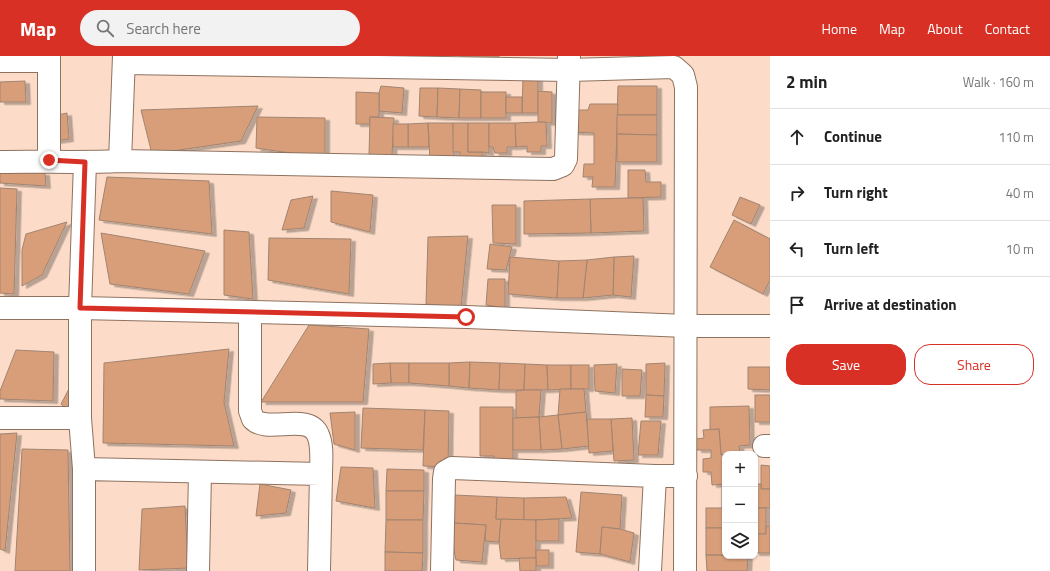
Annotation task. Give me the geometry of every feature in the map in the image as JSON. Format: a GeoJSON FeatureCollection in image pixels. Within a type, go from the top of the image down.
{"type":"FeatureCollection","features":[{"type":"Feature","properties":{"kind":"street"},"geometry":{"type":"LineString","coordinates":[[0,61],[49,58],[49,160]]}},
{"type":"Feature","properties":{"kind":"street"},"geometry":{"type":"LineString","coordinates":[[120,161],[124,59],[569,63],[674,67],[683,75],[686,86],[685,571]]}},
{"type":"Feature","properties":{"kind":"street"},"geometry":{"type":"LineString","coordinates":[[0,162],[49,160],[85,162],[120,161],[553,169],[563,165],[566,159],[569,63]]}},
{"type":"Feature","properties":{"kind":"street"},"geometry":{"type":"LineString","coordinates":[[84,571],[84,469],[80,418],[80,308],[85,162]]}},
{"type":"Feature","properties":{"kind":"street"},"geometry":{"type":"LineString","coordinates":[[0,308],[80,308],[466,317],[686,326],[770,326]]}},
{"type":"Feature","properties":{"kind":"street"},"geometry":{"type":"LineString","coordinates":[[250,313],[250,411],[253,418],[260,424],[308,424],[318,433],[321,443],[319,571]]}},
{"type":"Feature","properties":{"kind":"street"},"geometry":{"type":"LineString","coordinates":[[0,418],[80,418]]}},
{"type":"Feature","properties":{"kind":"street"},"geometry":{"type":"LineString","coordinates":[[442,571],[444,479],[445,472],[452,468],[686,476]]}},
{"type":"Feature","properties":{"kind":"street"},"geometry":{"type":"LineString","coordinates":[[84,469],[321,474]]}},
{"type":"Feature","properties":{"kind":"street"},"geometry":{"type":"LineString","coordinates":[[198,571],[200,472]]}},
{"type":"Feature","properties":{"kind":"street"},"geometry":{"type":"LineString","coordinates":[[650,571],[655,476]]}},
{"type":"Feature","properties":{"kind":"building"},"geometry":{"type":"Polygon","coordinates":[[[461,56],[499,56],[498,62],[461,60],[461,56]]]}},
{"type":"Feature","properties":{"kind":"building"},"geometry":{"type":"Polygon","coordinates":[[[523,76],[538,76],[538,113],[522,113],[523,76]]]}},
{"type":"Feature","properties":{"kind":"building"},"geometry":{"type":"Polygon","coordinates":[[[25,81],[26,102],[0,102],[0,82],[25,81]]]}},
{"type":"Feature","properties":{"kind":"building"},"geometry":{"type":"Polygon","coordinates":[[[381,86],[404,88],[402,113],[379,111],[379,93],[381,86]]]}},
{"type":"Feature","properties":{"kind":"building"},"geometry":{"type":"Polygon","coordinates":[[[618,86],[657,86],[657,115],[617,115],[618,86]]]}},
{"type":"Feature","properties":{"kind":"building"},"geometry":{"type":"Polygon","coordinates":[[[420,88],[438,88],[437,117],[419,116],[420,88]]]}},
{"type":"Feature","properties":{"kind":"building"},"geometry":{"type":"Polygon","coordinates":[[[438,88],[460,89],[459,118],[437,117],[438,88]]]}},
{"type":"Feature","properties":{"kind":"building"},"geometry":{"type":"Polygon","coordinates":[[[460,89],[481,90],[481,118],[459,118],[460,89]]]}},
{"type":"Feature","properties":{"kind":"building"},"geometry":{"type":"Polygon","coordinates":[[[538,91],[552,92],[552,123],[538,122],[538,91]]]}},
{"type":"Feature","properties":{"kind":"building"},"geometry":{"type":"Polygon","coordinates":[[[356,92],[379,93],[379,117],[370,117],[370,124],[356,124],[356,92]]]}},
{"type":"Feature","properties":{"kind":"building"},"geometry":{"type":"Polygon","coordinates":[[[481,92],[506,92],[506,118],[481,118],[481,92]]]}},
{"type":"Feature","properties":{"kind":"building"},"geometry":{"type":"Polygon","coordinates":[[[506,97],[522,97],[522,113],[506,113],[506,97]]]}},
{"type":"Feature","properties":{"kind":"building"},"geometry":{"type":"Polygon","coordinates":[[[590,104],[618,104],[615,187],[592,187],[593,177],[583,177],[584,164],[594,164],[594,133],[574,132],[575,110],[588,110],[590,104]]]}},
{"type":"Feature","properties":{"kind":"building"},"geometry":{"type":"Polygon","coordinates":[[[258,106],[241,141],[152,154],[141,110],[258,106]]]}},
{"type":"Feature","properties":{"kind":"building"},"geometry":{"type":"Polygon","coordinates":[[[67,113],[69,139],[55,141],[53,116],[67,113]]]}},
{"type":"Feature","properties":{"kind":"building"},"geometry":{"type":"Polygon","coordinates":[[[617,115],[657,115],[657,135],[617,134],[617,115]]]}},
{"type":"Feature","properties":{"kind":"building"},"geometry":{"type":"Polygon","coordinates":[[[257,117],[325,118],[325,158],[256,148],[257,117]]]}},
{"type":"Feature","properties":{"kind":"building"},"geometry":{"type":"Polygon","coordinates":[[[370,117],[394,118],[392,156],[369,155],[370,117]]]}},
{"type":"Feature","properties":{"kind":"building"},"geometry":{"type":"Polygon","coordinates":[[[546,122],[547,146],[541,146],[541,152],[527,152],[527,146],[516,147],[515,123],[546,122]]]}},
{"type":"Feature","properties":{"kind":"building"},"geometry":{"type":"Polygon","coordinates":[[[428,123],[429,147],[408,147],[408,124],[428,123]]]}},
{"type":"Feature","properties":{"kind":"building"},"geometry":{"type":"Polygon","coordinates":[[[428,123],[453,123],[454,160],[430,161],[428,123]]]}},
{"type":"Feature","properties":{"kind":"building"},"geometry":{"type":"Polygon","coordinates":[[[453,123],[468,123],[468,152],[482,152],[482,163],[460,163],[460,152],[453,152],[453,123]]]}},
{"type":"Feature","properties":{"kind":"building"},"geometry":{"type":"Polygon","coordinates":[[[468,123],[489,123],[489,153],[468,152],[468,123]]]}},
{"type":"Feature","properties":{"kind":"building"},"geometry":{"type":"Polygon","coordinates":[[[489,123],[515,123],[516,147],[507,147],[507,153],[495,153],[493,147],[489,147],[489,123]]]}},
{"type":"Feature","properties":{"kind":"building"},"geometry":{"type":"Polygon","coordinates":[[[393,124],[408,124],[408,147],[393,147],[393,124]]]}},
{"type":"Feature","properties":{"kind":"building"},"geometry":{"type":"Polygon","coordinates":[[[617,134],[657,135],[657,162],[617,162],[617,134]]]}},
{"type":"Feature","properties":{"kind":"building"},"geometry":{"type":"Polygon","coordinates":[[[628,170],[645,170],[646,182],[661,182],[661,197],[628,198],[628,170]]]}},
{"type":"Feature","properties":{"kind":"building"},"geometry":{"type":"Polygon","coordinates":[[[0,172],[45,173],[46,186],[0,183],[0,172]]]}},
{"type":"Feature","properties":{"kind":"building"},"geometry":{"type":"Polygon","coordinates":[[[107,177],[209,181],[212,234],[99,220],[107,177]]]}},
{"type":"Feature","properties":{"kind":"building"},"geometry":{"type":"Polygon","coordinates":[[[0,188],[17,189],[14,294],[0,293],[0,188]]]}},
{"type":"Feature","properties":{"kind":"building"},"geometry":{"type":"Polygon","coordinates":[[[331,191],[373,195],[370,232],[331,222],[331,191]]]}},
{"type":"Feature","properties":{"kind":"building"},"geometry":{"type":"Polygon","coordinates":[[[313,196],[304,228],[282,230],[291,200],[313,196]]]}},
{"type":"Feature","properties":{"kind":"building"},"geometry":{"type":"Polygon","coordinates":[[[740,197],[760,205],[751,224],[732,215],[740,197]]]}},
{"type":"Feature","properties":{"kind":"building"},"geometry":{"type":"Polygon","coordinates":[[[643,198],[644,231],[591,233],[590,199],[643,198]]]}},
{"type":"Feature","properties":{"kind":"building"},"geometry":{"type":"Polygon","coordinates":[[[590,199],[591,233],[524,234],[524,201],[590,199]]]}},
{"type":"Feature","properties":{"kind":"building"},"geometry":{"type":"Polygon","coordinates":[[[492,205],[516,205],[516,244],[493,243],[492,205]]]}},
{"type":"Feature","properties":{"kind":"building"},"geometry":{"type":"Polygon","coordinates":[[[734,220],[770,239],[770,280],[763,294],[710,267],[734,220]]]}},
{"type":"Feature","properties":{"kind":"building"},"geometry":{"type":"Polygon","coordinates":[[[67,222],[42,275],[22,286],[22,250],[26,234],[67,222]]]}},
{"type":"Feature","properties":{"kind":"building"},"geometry":{"type":"Polygon","coordinates":[[[224,230],[249,232],[253,299],[224,295],[224,230]]]}},
{"type":"Feature","properties":{"kind":"building"},"geometry":{"type":"Polygon","coordinates":[[[101,233],[205,251],[189,294],[110,284],[101,233]]]}},
{"type":"Feature","properties":{"kind":"building"},"geometry":{"type":"Polygon","coordinates":[[[468,236],[461,307],[426,304],[428,237],[468,236]]]}},
{"type":"Feature","properties":{"kind":"building"},"geometry":{"type":"Polygon","coordinates":[[[269,238],[351,239],[349,294],[268,280],[269,238]]]}},
{"type":"Feature","properties":{"kind":"building"},"geometry":{"type":"Polygon","coordinates":[[[490,244],[512,247],[506,270],[487,269],[490,244]]]}},
{"type":"Feature","properties":{"kind":"building"},"geometry":{"type":"Polygon","coordinates":[[[634,256],[631,297],[613,295],[614,257],[634,256]]]}},
{"type":"Feature","properties":{"kind":"building"},"geometry":{"type":"Polygon","coordinates":[[[510,257],[559,261],[557,298],[508,294],[510,257]]]}},
{"type":"Feature","properties":{"kind":"building"},"geometry":{"type":"Polygon","coordinates":[[[614,257],[613,295],[583,298],[587,260],[614,257]]]}},
{"type":"Feature","properties":{"kind":"building"},"geometry":{"type":"Polygon","coordinates":[[[587,260],[583,298],[557,298],[559,261],[587,260]]]}},
{"type":"Feature","properties":{"kind":"building"},"geometry":{"type":"Polygon","coordinates":[[[488,279],[505,279],[505,308],[486,305],[488,279]]]}},
{"type":"Feature","properties":{"kind":"building"},"geometry":{"type":"Polygon","coordinates":[[[309,325],[369,329],[363,402],[261,402],[309,325]]]}},
{"type":"Feature","properties":{"kind":"building"},"geometry":{"type":"Polygon","coordinates":[[[229,349],[224,402],[234,446],[103,443],[104,363],[229,349]]]}},
{"type":"Feature","properties":{"kind":"building"},"geometry":{"type":"Polygon","coordinates":[[[16,350],[54,352],[53,401],[0,399],[0,391],[16,350]]]}},
{"type":"Feature","properties":{"kind":"building"},"geometry":{"type":"Polygon","coordinates":[[[470,362],[469,388],[449,386],[449,363],[470,362]]]}},
{"type":"Feature","properties":{"kind":"building"},"geometry":{"type":"Polygon","coordinates":[[[470,362],[500,363],[499,390],[469,388],[470,362]]]}},
{"type":"Feature","properties":{"kind":"building"},"geometry":{"type":"Polygon","coordinates":[[[390,363],[409,363],[409,383],[391,383],[390,363]]]}},
{"type":"Feature","properties":{"kind":"building"},"geometry":{"type":"Polygon","coordinates":[[[390,363],[391,383],[373,384],[373,364],[390,363]]]}},
{"type":"Feature","properties":{"kind":"building"},"geometry":{"type":"Polygon","coordinates":[[[409,363],[449,363],[449,386],[409,383],[409,363]]]}},
{"type":"Feature","properties":{"kind":"building"},"geometry":{"type":"Polygon","coordinates":[[[500,363],[525,364],[524,390],[499,390],[500,363]]]}},
{"type":"Feature","properties":{"kind":"building"},"geometry":{"type":"Polygon","coordinates":[[[665,363],[664,396],[646,395],[646,364],[665,363]]]}},
{"type":"Feature","properties":{"kind":"building"},"geometry":{"type":"Polygon","coordinates":[[[525,364],[547,365],[548,390],[524,390],[525,364]]]}},
{"type":"Feature","properties":{"kind":"building"},"geometry":{"type":"Polygon","coordinates":[[[617,364],[615,393],[595,391],[594,365],[617,364]]]}},
{"type":"Feature","properties":{"kind":"building"},"geometry":{"type":"Polygon","coordinates":[[[547,365],[571,365],[571,389],[548,390],[547,365]]]}},
{"type":"Feature","properties":{"kind":"building"},"geometry":{"type":"Polygon","coordinates":[[[571,365],[589,365],[589,389],[571,389],[571,365]]]}},
{"type":"Feature","properties":{"kind":"building"},"geometry":{"type":"Polygon","coordinates":[[[748,367],[770,367],[770,390],[748,389],[748,367]]]}},
{"type":"Feature","properties":{"kind":"building"},"geometry":{"type":"Polygon","coordinates":[[[622,369],[642,370],[640,396],[622,396],[622,369]]]}},
{"type":"Feature","properties":{"kind":"building"},"geometry":{"type":"Polygon","coordinates":[[[70,387],[68,411],[61,404],[70,387]]]}},
{"type":"Feature","properties":{"kind":"building"},"geometry":{"type":"Polygon","coordinates":[[[560,389],[584,389],[586,412],[558,415],[560,389]]]}},
{"type":"Feature","properties":{"kind":"building"},"geometry":{"type":"Polygon","coordinates":[[[541,390],[539,417],[516,418],[516,391],[541,390]]]}},
{"type":"Feature","properties":{"kind":"building"},"geometry":{"type":"Polygon","coordinates":[[[646,395],[664,396],[663,417],[645,417],[646,395]]]}},
{"type":"Feature","properties":{"kind":"building"},"geometry":{"type":"Polygon","coordinates":[[[755,395],[770,395],[770,422],[755,422],[755,395]]]}},
{"type":"Feature","properties":{"kind":"building"},"geometry":{"type":"Polygon","coordinates":[[[749,406],[750,445],[739,446],[740,451],[722,451],[721,455],[719,429],[710,430],[710,407],[749,406]]]}},
{"type":"Feature","properties":{"kind":"building"},"geometry":{"type":"Polygon","coordinates":[[[480,407],[513,407],[513,463],[494,463],[494,456],[480,456],[480,407]]]}},
{"type":"Feature","properties":{"kind":"building"},"geometry":{"type":"Polygon","coordinates":[[[363,408],[425,410],[423,450],[361,448],[363,408]]]}},
{"type":"Feature","properties":{"kind":"building"},"geometry":{"type":"Polygon","coordinates":[[[425,410],[449,411],[448,467],[423,466],[425,410]]]}},
{"type":"Feature","properties":{"kind":"building"},"geometry":{"type":"Polygon","coordinates":[[[355,412],[355,450],[334,444],[330,413],[355,412]]]}},
{"type":"Feature","properties":{"kind":"building"},"geometry":{"type":"Polygon","coordinates":[[[586,412],[589,446],[562,449],[558,415],[586,412]]]}},
{"type":"Feature","properties":{"kind":"building"},"geometry":{"type":"Polygon","coordinates":[[[558,415],[562,449],[541,450],[539,417],[558,415]]]}},
{"type":"Feature","properties":{"kind":"building"},"geometry":{"type":"Polygon","coordinates":[[[539,417],[541,450],[513,450],[513,418],[539,417]]]}},
{"type":"Feature","properties":{"kind":"building"},"geometry":{"type":"Polygon","coordinates":[[[632,418],[634,460],[614,461],[611,419],[632,418]]]}},
{"type":"Feature","properties":{"kind":"building"},"geometry":{"type":"Polygon","coordinates":[[[587,419],[611,419],[613,451],[589,453],[587,419]]]}},
{"type":"Feature","properties":{"kind":"building"},"geometry":{"type":"Polygon","coordinates":[[[641,421],[661,421],[658,455],[638,455],[641,421]]]}},
{"type":"Feature","properties":{"kind":"building"},"geometry":{"type":"Polygon","coordinates":[[[719,429],[722,455],[722,484],[712,485],[711,472],[703,472],[703,459],[711,458],[711,450],[697,450],[696,439],[704,438],[703,430],[719,429]]]}},
{"type":"Feature","properties":{"kind":"building"},"geometry":{"type":"Polygon","coordinates":[[[17,433],[5,551],[0,549],[0,434],[17,433]]]}},
{"type":"Feature","properties":{"kind":"building"},"geometry":{"type":"Polygon","coordinates":[[[22,449],[68,450],[70,571],[15,571],[22,449]]]}},
{"type":"Feature","properties":{"kind":"building"},"geometry":{"type":"Polygon","coordinates":[[[761,465],[770,466],[770,489],[761,489],[761,465]]]}},
{"type":"Feature","properties":{"kind":"building"},"geometry":{"type":"Polygon","coordinates":[[[341,467],[373,468],[375,508],[336,501],[341,467]]]}},
{"type":"Feature","properties":{"kind":"building"},"geometry":{"type":"Polygon","coordinates":[[[387,469],[424,470],[424,491],[386,491],[387,469]]]}},
{"type":"Feature","properties":{"kind":"building"},"geometry":{"type":"Polygon","coordinates":[[[260,484],[291,490],[286,513],[256,516],[260,484]]]}},
{"type":"Feature","properties":{"kind":"building"},"geometry":{"type":"Polygon","coordinates":[[[758,484],[761,484],[761,489],[770,489],[770,508],[758,508],[758,484]]]}},
{"type":"Feature","properties":{"kind":"building"},"geometry":{"type":"Polygon","coordinates":[[[386,491],[424,491],[423,520],[386,520],[386,491]]]}},
{"type":"Feature","properties":{"kind":"building"},"geometry":{"type":"Polygon","coordinates":[[[581,492],[622,495],[620,529],[602,527],[600,554],[576,552],[581,492]]]}},
{"type":"Feature","properties":{"kind":"building"},"geometry":{"type":"Polygon","coordinates":[[[455,495],[497,497],[496,519],[501,519],[499,542],[485,541],[486,525],[454,523],[455,495]]]}},
{"type":"Feature","properties":{"kind":"building"},"geometry":{"type":"Polygon","coordinates":[[[497,497],[524,498],[524,520],[496,519],[497,497]]]}},
{"type":"Feature","properties":{"kind":"building"},"geometry":{"type":"Polygon","coordinates":[[[566,497],[572,518],[524,520],[524,498],[566,497]]]}},
{"type":"Feature","properties":{"kind":"building"},"geometry":{"type":"Polygon","coordinates":[[[185,506],[188,568],[139,570],[142,509],[185,506]]]}},
{"type":"Feature","properties":{"kind":"building"},"geometry":{"type":"Polygon","coordinates":[[[706,508],[722,508],[722,528],[706,528],[706,508]]]}},
{"type":"Feature","properties":{"kind":"building"},"geometry":{"type":"Polygon","coordinates":[[[758,508],[766,508],[766,534],[758,534],[758,508]]]}},
{"type":"Feature","properties":{"kind":"building"},"geometry":{"type":"Polygon","coordinates":[[[501,519],[536,520],[536,558],[501,559],[499,542],[501,519]]]}},
{"type":"Feature","properties":{"kind":"building"},"geometry":{"type":"Polygon","coordinates":[[[559,519],[559,541],[536,541],[536,520],[559,519]]]}},
{"type":"Feature","properties":{"kind":"building"},"geometry":{"type":"Polygon","coordinates":[[[386,520],[423,520],[423,553],[385,552],[386,520]]]}},
{"type":"Feature","properties":{"kind":"building"},"geometry":{"type":"Polygon","coordinates":[[[454,523],[486,525],[482,562],[456,560],[452,541],[454,523]]]}},
{"type":"Feature","properties":{"kind":"building"},"geometry":{"type":"Polygon","coordinates":[[[766,526],[770,526],[770,553],[758,553],[758,534],[766,534],[766,526]]]}},
{"type":"Feature","properties":{"kind":"building"},"geometry":{"type":"Polygon","coordinates":[[[602,527],[620,529],[634,533],[630,562],[600,554],[602,527]]]}},
{"type":"Feature","properties":{"kind":"building"},"geometry":{"type":"Polygon","coordinates":[[[706,528],[722,528],[722,555],[706,555],[706,528]]]}},
{"type":"Feature","properties":{"kind":"building"},"geometry":{"type":"Polygon","coordinates":[[[536,550],[549,550],[549,566],[536,566],[536,550]]]}},
{"type":"Feature","properties":{"kind":"building"},"geometry":{"type":"Polygon","coordinates":[[[385,552],[423,553],[422,571],[385,571],[385,552]]]}},
{"type":"Feature","properties":{"kind":"building"},"geometry":{"type":"Polygon","coordinates":[[[706,555],[722,555],[722,559],[748,559],[747,571],[707,571],[706,555]]]}},
{"type":"Feature","properties":{"kind":"building"},"geometry":{"type":"Polygon","coordinates":[[[519,558],[536,558],[536,571],[520,571],[519,558]]]}},
{"type":"Feature","properties":{"kind":"route"},"geometry":{"type":"LineString","coordinates":[[49,160],[85,162],[80,308],[466,317]]}}]}
